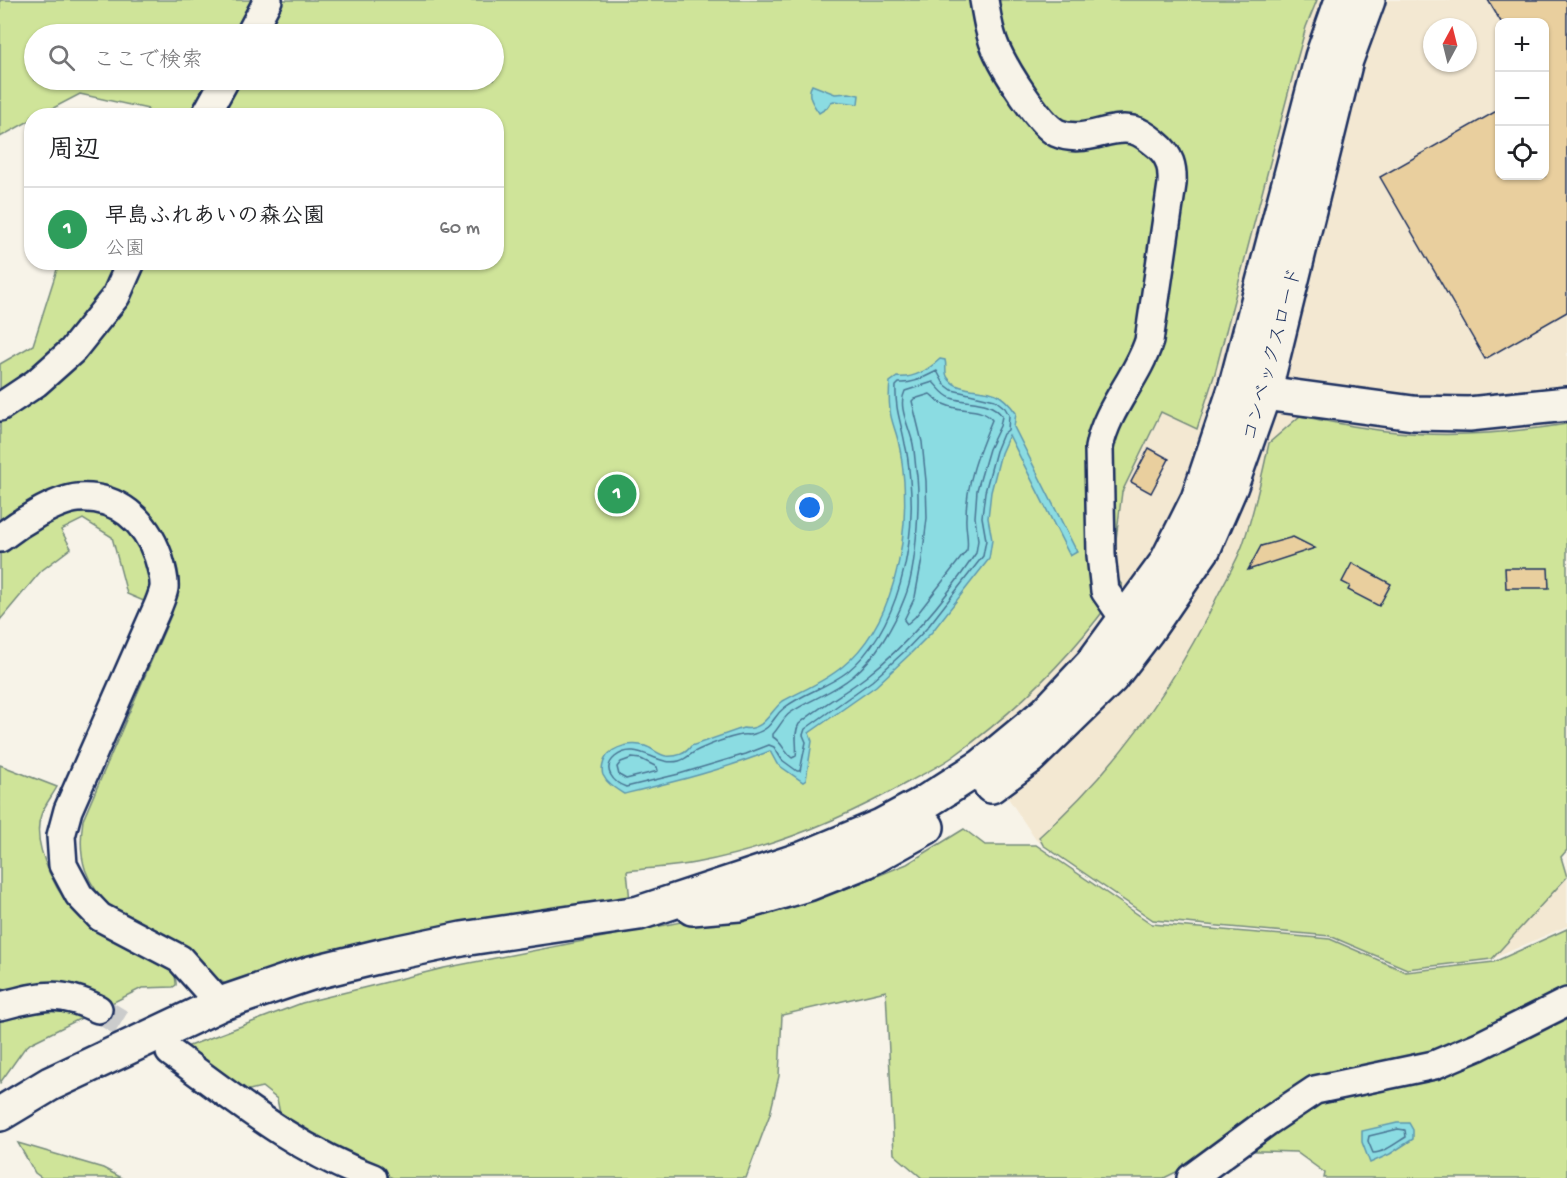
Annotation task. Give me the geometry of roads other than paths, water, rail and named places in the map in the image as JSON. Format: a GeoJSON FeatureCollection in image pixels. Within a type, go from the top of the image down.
{"type":"FeatureCollection","features":[{"type":"Feature","properties":{"kind":"street"},"geometry":{"type":"LineString","coordinates":[[255,24],[268,0]]}},
{"type":"Feature","properties":{"kind":"street"},"geometry":{"type":"LineString","coordinates":[[984,0],[997,52],[1044,124],[1065,136],[1077,137],[1126,129],[1135,130],[1164,150],[1171,163],[1172,184],[1149,341],[1145,355],[1102,431],[1099,448],[1101,555],[1105,591],[1125,620]]}},
{"type":"Feature","properties":{"kind":"street","name":"コンベックスロード"},"geometry":{"type":"LineString","coordinates":[[639,912],[739,904],[808,884],[856,865],[939,820],[982,793],[1030,757],[1111,678],[1159,614],[1204,548],[1232,486],[1249,391],[1322,57],[1342,0]]}},
{"type":"Feature","properties":{"kind":"street","name":"コンベックスロード"},"geometry":{"type":"LineString","coordinates":[[1249,391],[1346,60],[1368,0]]}},
{"type":"Feature","properties":{"kind":"street"},"geometry":{"type":"LineString","coordinates":[[209,108],[219,90]]}},
{"type":"Feature","properties":{"kind":"street"},"geometry":{"type":"LineString","coordinates":[[0,407],[36,383],[72,351],[116,296],[127,270]]}},
{"type":"Feature","properties":{"kind":"street"},"geometry":{"type":"LineString","coordinates":[[0,1114],[50,1084],[220,1004],[311,973],[462,939],[639,912],[802,859],[881,826],[924,803],[982,766],[1046,713],[1092,664],[1166,563],[1249,391],[1413,413],[1469,414],[1567,405]]}},
{"type":"Feature","properties":{"kind":"street"},"geometry":{"type":"LineString","coordinates":[[0,538],[19,524],[77,498],[102,499],[120,506],[141,524],[153,543],[161,567],[164,588],[68,810],[60,836],[63,866],[80,895],[100,917],[180,959],[220,1004]]}},
{"type":"Feature","properties":{"kind":"street"},"geometry":{"type":"LineString","coordinates":[[0,1006],[47,995],[79,1000],[98,1009]]}},
{"type":"Feature","properties":{"kind":"street"},"geometry":{"type":"LineString","coordinates":[[1191,1178],[1315,1090],[1434,1065],[1479,1046],[1567,1002]]}},
{"type":"Feature","properties":{"kind":"street"},"geometry":{"type":"LineString","coordinates":[[170,1052],[292,1139],[318,1155],[373,1178]]}},
{"type":"Feature","properties":{"kind":"water"},"geometry":{"type":"Polygon","coordinates":[[[812,85],[835,94],[859,95],[858,104],[834,101],[819,113],[810,96],[812,85]]]}},
{"type":"Feature","properties":{"kind":"water"},"geometry":{"type":"Polygon","coordinates":[[[940,359],[945,360],[946,374],[957,386],[996,394],[1005,400],[1016,413],[1014,427],[1077,552],[1070,556],[1009,435],[1001,453],[991,492],[988,518],[992,540],[989,559],[932,632],[909,655],[876,686],[809,733],[812,741],[806,780],[803,782],[777,764],[770,751],[716,770],[624,794],[612,786],[602,773],[602,768],[606,757],[614,750],[635,744],[648,747],[666,756],[673,756],[684,753],[691,746],[743,728],[756,727],[766,720],[783,701],[828,677],[859,650],[874,630],[885,607],[900,557],[905,506],[900,450],[889,400],[890,382],[897,377],[909,377],[920,373],[940,359]]]}},
{"type":"Feature","properties":{"kind":"water"},"geometry":{"type":"Polygon","coordinates":[[[1397,1123],[1409,1123],[1413,1130],[1413,1139],[1390,1154],[1370,1163],[1362,1142],[1362,1131],[1397,1123]]]}},
{"type":"Feature","properties":{"kind":"tunnel"},"geometry":{"type":"LineString","coordinates":[[98,1009],[161,1047]]}},
{"type":"Feature","properties":{"kind":"place","name":"早島ふれあいの森公園"},"geometry":{"type":"Point","coordinates":[617,494]}}]}
